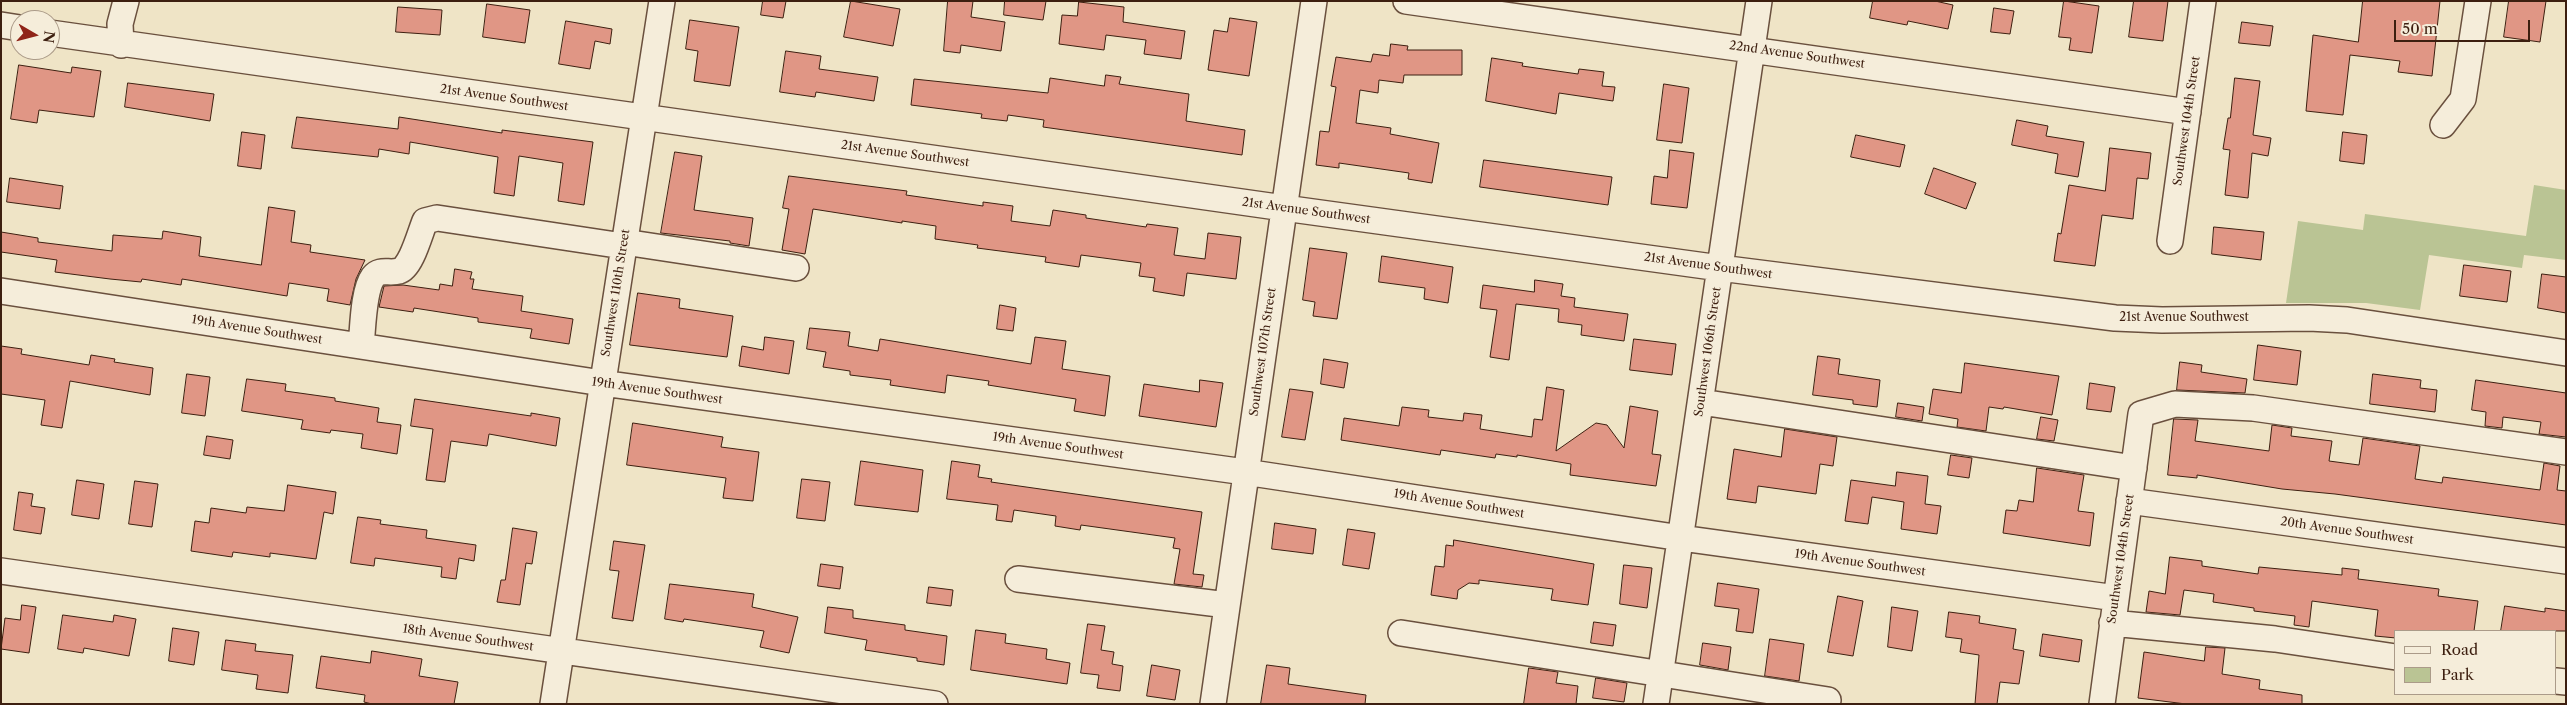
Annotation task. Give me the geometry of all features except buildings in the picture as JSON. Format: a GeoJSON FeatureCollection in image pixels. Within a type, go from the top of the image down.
{"type":"FeatureCollection","features":[{"type":"Feature","properties":{"kind":"street"},"geometry":{"type":"LineString","coordinates":[[121,45],[120,24],[126,1]]}},
{"type":"Feature","properties":{"kind":"street","name":"Southwest 110th Street"},"geometry":{"type":"LineString","coordinates":[[553,704],[662,1]]}},
{"type":"Feature","properties":{"kind":"street","name":"Southwest 107th Street"},"geometry":{"type":"LineString","coordinates":[[1213,704],[1314,1]]}},
{"type":"Feature","properties":{"kind":"street","name":"Southwest 106th Street"},"geometry":{"type":"LineString","coordinates":[[1656,704],[1759,1]]}},
{"type":"Feature","properties":{"kind":"street","name":"Southwest 104th Street"},"geometry":{"type":"LineString","coordinates":[[2170,241],[2203,1]]}},
{"type":"Feature","properties":{"kind":"street"},"geometry":{"type":"LineString","coordinates":[[2442,125],[2463,99],[2478,1]]}},
{"type":"Feature","properties":{"kind":"street","name":"22nd Avenue Southwest"},"geometry":{"type":"LineString","coordinates":[[1422,2],[1505,8],[1752,48],[2188,112]]}},
{"type":"Feature","properties":{"kind":"street","name":"21st Avenue Southwest"},"geometry":{"type":"LineString","coordinates":[[60,35],[121,45],[1720,268],[2115,318],[2162,320],[2250,318],[2337,320],[2566,353]]}},
{"type":"Feature","properties":{"kind":"street"},"geometry":{"type":"LineString","coordinates":[[361,346],[369,287],[374,276],[382,271],[399,272],[408,266],[425,221],[437,218],[796,268]]}},
{"type":"Feature","properties":{"kind":"street","name":"19th Avenue Southwest"},"geometry":{"type":"LineString","coordinates":[[1,292],[602,383],[1246,472],[1681,538],[2116,598]]}},
{"type":"Feature","properties":{"kind":"street"},"geometry":{"type":"LineString","coordinates":[[1701,402],[2134,468]]}},
{"type":"Feature","properties":{"kind":"street","name":"Southwest 104th Street"},"geometry":{"type":"LineString","coordinates":[[2102,704],[2142,414],[2175,404],[2253,408],[2566,452]]}},
{"type":"Feature","properties":{"kind":"street","name":"20th Avenue Southwest"},"geometry":{"type":"LineString","coordinates":[[2129,501],[2566,561]]}},
{"type":"Feature","properties":{"kind":"street","name":"18th Avenue Southwest"},"geometry":{"type":"LineString","coordinates":[[1,571],[935,704]]}},
{"type":"Feature","properties":{"kind":"street"},"geometry":{"type":"LineString","coordinates":[[1018,578],[1227,604]]}},
{"type":"Feature","properties":{"kind":"street"},"geometry":{"type":"LineString","coordinates":[[2112,623],[2275,639],[2394,657]]}},
{"type":"Feature","properties":{"kind":"street"},"geometry":{"type":"LineString","coordinates":[[1401,633],[1828,700]]}},
{"type":"Feature","properties":{"kind":"green space"},"geometry":{"type":"Polygon","coordinates":[[[2534,185],[2566,190],[2566,260],[2524,255],[2522,268],[2429,255],[2420,310],[2366,303],[2286,303],[2298,221],[2363,230],[2365,214],[2526,236],[2534,185]]]}}]}
